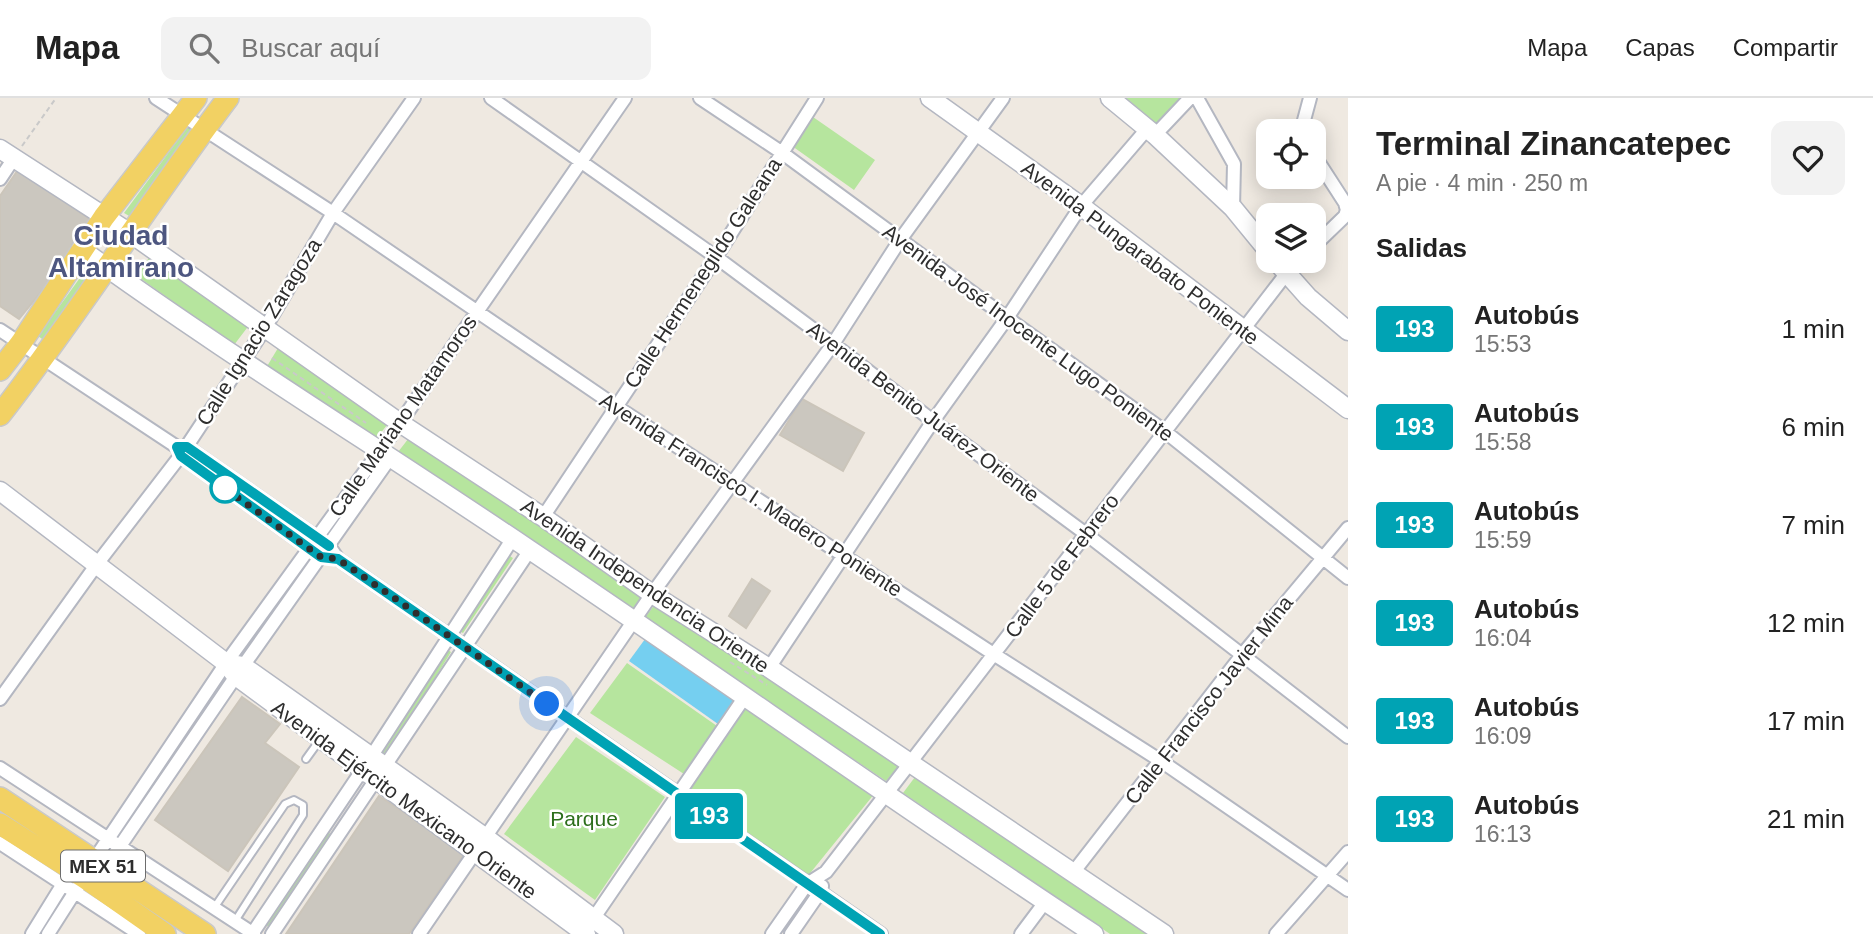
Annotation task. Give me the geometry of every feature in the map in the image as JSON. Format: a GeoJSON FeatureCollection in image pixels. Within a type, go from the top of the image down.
{"type":"FeatureCollection","features":[{"type":"Feature","properties":{"kind":"main road"},"geometry":{"type":"LineString","coordinates":[[0,370],[21,343],[104,217],[197,98]]}},
{"type":"Feature","properties":{"kind":"main road"},"geometry":{"type":"LineString","coordinates":[[0,415],[44,358],[228,98]]}},
{"type":"Feature","properties":{"kind":"main road","name":"MEX 51"},"geometry":{"type":"LineString","coordinates":[[0,798],[82,876],[205,934]]}},
{"type":"Feature","properties":{"kind":"main road","name":"MEX 51"},"geometry":{"type":"LineString","coordinates":[[0,824],[82,876],[165,934]]}},
{"type":"Feature","properties":{"kind":"street","name":"Avenida Francisco I. Madero Poniente"},"geometry":{"type":"LineString","coordinates":[[156,98],[845,558],[1161,761],[1348,890]]}},
{"type":"Feature","properties":{"kind":"street","name":"Calle Ignacio Zaragoza"},"geometry":{"type":"LineString","coordinates":[[0,699],[243,360],[265,328],[332,213],[414,98]]}},
{"type":"Feature","properties":{"kind":"street","name":"Avenida Benito Juárez Oriente"},"geometry":{"type":"LineString","coordinates":[[491,98],[716,257],[833,344],[1086,534],[1348,737]]}},
{"type":"Feature","properties":{"kind":"street","name":"Calle Mariano Matamoros"},"geometry":{"type":"LineString","coordinates":[[82,876],[120,845],[177,762],[235,668],[384,454],[400,423],[475,312],[625,98]]}},
{"type":"Feature","properties":{"kind":"street","name":"Avenida José Inocente Lugo Poniente"},"geometry":{"type":"LineString","coordinates":[[700,98],[781,152],[1163,430],[1348,578]]}},
{"type":"Feature","properties":{"kind":"street","name":"Calle Hermenegildo Galeana"},"geometry":{"type":"LineString","coordinates":[[542,517],[716,257],[817,98]]}},
{"type":"Feature","properties":{"kind":"street","name":"Avenida Pungarabato Poniente"},"geometry":{"type":"LineString","coordinates":[[930,98],[1081,206],[1348,409]]}},
{"type":"Feature","properties":{"kind":"street"},"geometry":{"type":"LineString","coordinates":[[419,934],[633,620],[833,344],[900,240],[1003,98]]}},
{"type":"Feature","properties":{"kind":"street"},"geometry":{"type":"LineString","coordinates":[[1110,98],[1233,208],[1256,236]]}},
{"type":"Feature","properties":{"kind":"street"},"geometry":{"type":"LineString","coordinates":[[769,668],[845,558],[933,421],[1007,318],[1081,206],[1151,132],[1189,98]]}},
{"type":"Feature","properties":{"kind":"street"},"geometry":{"type":"LineString","coordinates":[[1197,98],[1234,164],[1233,208]]}},
{"type":"Feature","properties":{"kind":"street"},"geometry":{"type":"LineString","coordinates":[[1304,119],[1310,98]]}},
{"type":"Feature","properties":{"kind":"street"},"geometry":{"type":"LineString","coordinates":[[0,179],[7,153]]}},
{"type":"Feature","properties":{"kind":"street","name":"Avenida Independencia Oriente"},"geometry":{"type":"LineString","coordinates":[[7,153],[130,233],[400,423],[652,594],[769,668],[1164,934]]}},
{"type":"Feature","properties":{"kind":"street"},"geometry":{"type":"LineString","coordinates":[[1326,174],[1347,210],[1345,216],[1326,234]]}},
{"type":"Feature","properties":{"kind":"street","name":"Avenida Independencia Oriente"},"geometry":{"type":"LineString","coordinates":[[81,249],[243,360],[513,538],[744,698],[1094,934]]}},
{"type":"Feature","properties":{"kind":"street","name":"Calle 5 de Febrero"},"geometry":{"type":"LineString","coordinates":[[772,934],[807,884],[826,872],[995,655],[1163,430],[1243,330],[1282,273]]}},
{"type":"Feature","properties":{"kind":"street"},"geometry":{"type":"LineString","coordinates":[[1292,273],[1308,296],[1348,331]]}},
{"type":"Feature","properties":{"kind":"street"},"geometry":{"type":"LineString","coordinates":[[0,330],[181,450],[880,934]]}},
{"type":"Feature","properties":{"kind":"street","name":"Avenida Ejército Mexicano Oriente"},"geometry":{"type":"LineString","coordinates":[[0,491],[235,668],[480,846],[586,929],[614,934]]}},
{"type":"Feature","properties":{"kind":"street","name":"Calle Francisco Javier Mina"},"geometry":{"type":"LineString","coordinates":[[1072,874],[1242,654],[1348,528]]}},
{"type":"Feature","properties":{"kind":"street"},"geometry":{"type":"LineString","coordinates":[[272,934],[340,833],[373,769],[449,636],[513,538]]}},
{"type":"Feature","properties":{"kind":"street"},"geometry":{"type":"LineString","coordinates":[[0,768],[253,934],[326,824],[373,769],[465,647],[530,550]]}},
{"type":"Feature","properties":{"kind":"street","name":"Calle Mariano Matamoros"},"geometry":{"type":"LineString","coordinates":[[82,876],[166,752],[235,668]]}},
{"type":"Feature","properties":{"kind":"street"},"geometry":{"type":"LineString","coordinates":[[586,929],[744,698]]}},
{"type":"Feature","properties":{"kind":"street"},"geometry":{"type":"LineString","coordinates":[[166,752],[177,762]]}},
{"type":"Feature","properties":{"kind":"street"},"geometry":{"type":"LineString","coordinates":[[326,824],[340,833]]}},
{"type":"Feature","properties":{"kind":"street"},"geometry":{"type":"LineString","coordinates":[[0,843],[82,876],[139,934]]}},
{"type":"Feature","properties":{"kind":"street"},"geometry":{"type":"LineString","coordinates":[[1276,934],[1348,852]]}},
{"type":"Feature","properties":{"kind":"street","name":"Calle 5 de Febrero"},"geometry":{"type":"LineString","coordinates":[[792,934],[820,892],[826,872]]}},
{"type":"Feature","properties":{"kind":"street"},"geometry":{"type":"LineString","coordinates":[[32,934],[82,876]]}},
{"type":"Feature","properties":{"kind":"street"},"geometry":{"type":"LineString","coordinates":[[48,934],[82,876]]}},
{"type":"Feature","properties":{"kind":"street"},"geometry":{"type":"LineString","coordinates":[[1021,934],[1045,902]]}},
{"type":"Feature","properties":{"kind":"lane"},"geometry":{"type":"LineString","coordinates":[[306,758],[325,734]]}},
{"type":"Feature","properties":{"kind":"lane"},"geometry":{"type":"LineString","coordinates":[[214,908],[285,804],[294,800],[303,805],[303,815],[234,921]]}},
{"type":"Feature","properties":{"kind":"path"},"geometry":{"type":"LineString","coordinates":[[7,153],[56,98]]}},
{"type":"Feature","properties":{"kind":"path"},"geometry":{"type":"LineString","coordinates":[[272,358],[370,426]]}},
{"type":"Feature","properties":{"kind":"green space"},"geometry":{"type":"Polygon","coordinates":[[[1126,98],[1184,98],[1157,124],[1126,98]]]}},
{"type":"Feature","properties":{"kind":"green space"},"geometry":{"type":"Polygon","coordinates":[[[813,117],[875,160],[854,190],[792,146],[813,117]]]}},
{"type":"Feature","properties":{"kind":"green space"},"geometry":{"type":"Polygon","coordinates":[[[189,125],[196,131],[131,217],[124,213],[189,125]]]}},
{"type":"Feature","properties":{"kind":"green space"},"geometry":{"type":"Polygon","coordinates":[[[150,256],[250,324],[234,345],[137,276],[150,256]]]}},
{"type":"Feature","properties":{"kind":"green space"},"geometry":{"type":"Polygon","coordinates":[[[87,268],[96,273],[45,341],[38,336],[87,268]]]}},
{"type":"Feature","properties":{"kind":"green space"},"geometry":{"type":"Polygon","coordinates":[[[281,343],[391,420],[376,439],[266,368],[281,343]]]}},
{"type":"Feature","properties":{"kind":"green space"},"geometry":{"type":"Polygon","coordinates":[[[412,434],[645,593],[634,612],[398,452],[412,434]]]}},
{"type":"Feature","properties":{"kind":"green space"},"geometry":{"type":"Polygon","coordinates":[[[508,555],[513,558],[463,633],[456,629],[508,555]]]}},
{"type":"Feature","properties":{"kind":"green space"},"geometry":{"type":"Polygon","coordinates":[[[658,600],[903,761],[886,781],[644,619],[658,600]]]}},
{"type":"Feature","properties":{"kind":"green space"},"geometry":{"type":"Polygon","coordinates":[[[444,647],[451,652],[385,759],[377,754],[444,647]]]}},
{"type":"Feature","properties":{"kind":"green space"},"geometry":{"type":"Polygon","coordinates":[[[627,663],[717,726],[684,774],[590,713],[627,663]]]}},
{"type":"Feature","properties":{"kind":"green space"},"geometry":{"type":"Polygon","coordinates":[[[744,706],[875,793],[807,877],[682,792],[744,706]]]}},
{"type":"Feature","properties":{"kind":"green space","name":"Parque"},"geometry":{"type":"Polygon","coordinates":[[[576,737],[665,797],[595,900],[504,834],[576,737]]]}},
{"type":"Feature","properties":{"kind":"green space"},"geometry":{"type":"Polygon","coordinates":[[[918,773],[1153,934],[1110,934],[903,793],[918,773]]]}},
{"type":"Feature","properties":{"kind":"green space"},"geometry":{"type":"Polygon","coordinates":[[[326,831],[332,835],[271,928],[266,925],[326,831]]]}},
{"type":"Feature","properties":{"kind":"water"},"geometry":{"type":"Polygon","coordinates":[[[648,635],[739,698],[718,724],[629,661],[648,635]]]}},
{"type":"Feature","properties":{"kind":"building"},"geometry":{"type":"Polygon","coordinates":[[[18,170],[97,224],[19,319],[0,306],[0,196],[18,170]]]}},
{"type":"Feature","properties":{"kind":"building"},"geometry":{"type":"Polygon","coordinates":[[[802,399],[864,433],[843,471],[780,435],[802,399]]]}},
{"type":"Feature","properties":{"kind":"building"},"geometry":{"type":"Polygon","coordinates":[[[752,579],[770,591],[746,628],[729,616],[752,579]]]}},
{"type":"Feature","properties":{"kind":"building"},"geometry":{"type":"Polygon","coordinates":[[[242,697],[280,724],[265,743],[299,767],[228,871],[155,820],[242,697]]]}},
{"type":"Feature","properties":{"kind":"building"},"geometry":{"type":"Polygon","coordinates":[[[379,796],[465,853],[409,934],[286,934],[379,796]]]}},
{"type":"Feature","properties":{"kind":"bus line","name":"193"},"geometry":{"type":"LineString","coordinates":[[329,546],[187,447],[177,447],[181,456],[321,557],[338,559],[880,934]]}},
{"type":"Feature","properties":{"kind":"district","name":"Ciudad Altamirano"},"geometry":{"type":"Point","coordinates":[121,251]}},
{"type":"Feature","properties":{"kind":"route"},"geometry":{"type":"LineString","coordinates":[[225,488],[216,482],[321,557],[338,559],[547,704]]}}]}
